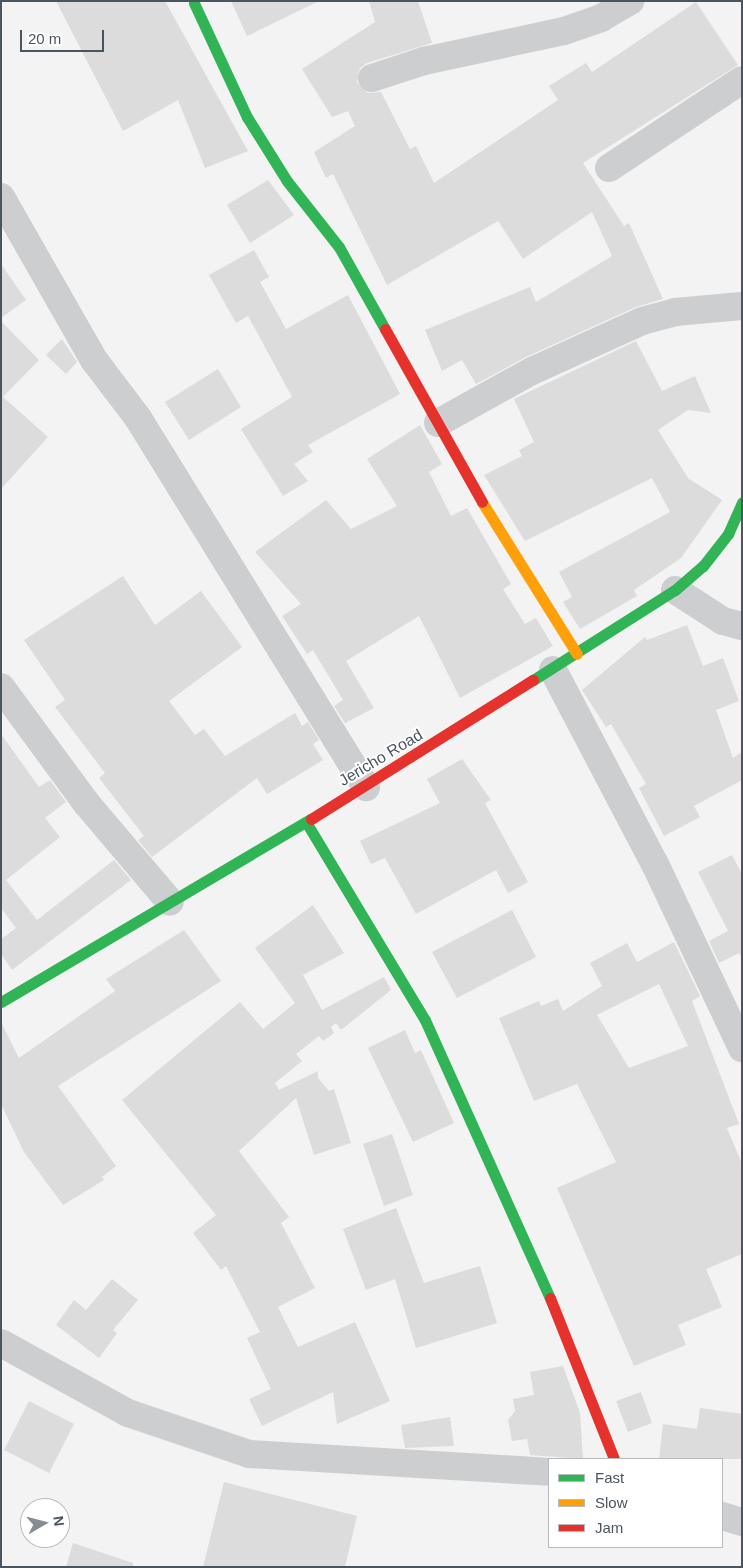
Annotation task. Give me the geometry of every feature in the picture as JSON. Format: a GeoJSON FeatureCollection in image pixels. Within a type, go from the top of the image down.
{"type":"FeatureCollection","features":[{"type":"Feature","properties":{"kind":"street"},"geometry":{"type":"LineString","coordinates":[[372,78],[424,61],[564,31],[601,18],[631,1]]}},
{"type":"Feature","properties":{"kind":"street"},"geometry":{"type":"LineString","coordinates":[[194,3],[247,117],[287,181],[338,248],[438,423],[577,654]]}},
{"type":"Feature","properties":{"kind":"street"},"geometry":{"type":"LineString","coordinates":[[609,168],[742,80]]}},
{"type":"Feature","properties":{"kind":"street"},"geometry":{"type":"LineString","coordinates":[[1,198],[94,360],[138,418],[366,787]]}},
{"type":"Feature","properties":{"kind":"street"},"geometry":{"type":"LineString","coordinates":[[438,423],[532,371],[642,321],[675,312],[742,306]]}},
{"type":"Feature","properties":{"kind":"street","name":"Jericho Road"},"geometry":{"type":"LineString","coordinates":[[1,1002],[366,787],[553,670],[675,590],[703,566],[728,534],[742,502]]}},
{"type":"Feature","properties":{"kind":"street"},"geometry":{"type":"LineString","coordinates":[[675,590],[723,621],[742,626]]}},
{"type":"Feature","properties":{"kind":"street"},"geometry":{"type":"LineString","coordinates":[[553,670],[655,864],[742,1048]]}},
{"type":"Feature","properties":{"kind":"street"},"geometry":{"type":"LineString","coordinates":[[1,687],[86,804],[170,902]]}},
{"type":"Feature","properties":{"kind":"street"},"geometry":{"type":"LineString","coordinates":[[306,822],[384,945],[425,1020],[575,1354],[614,1458]]}},
{"type":"Feature","properties":{"kind":"street"},"geometry":{"type":"LineString","coordinates":[[1,1343],[128,1413],[249,1454],[548,1472]]}},
{"type":"Feature","properties":{"kind":"street"},"geometry":{"type":"LineString","coordinates":[[723,1516],[742,1522]]}},
{"type":"Feature","properties":{"kind":"building"},"geometry":{"type":"Polygon","coordinates":[[[56,1],[165,1],[248,151],[205,168],[178,100],[123,131],[56,1]]]}},
{"type":"Feature","properties":{"kind":"building"},"geometry":{"type":"Polygon","coordinates":[[[231,1],[319,1],[247,36],[231,1]]]}},
{"type":"Feature","properties":{"kind":"building"},"geometry":{"type":"Polygon","coordinates":[[[369,1],[418,1],[432,43],[367,63],[360,68],[357,82],[368,93],[381,92],[410,149],[416,146],[434,183],[558,100],[549,86],[586,63],[592,72],[696,2],[738,65],[583,163],[624,226],[629,223],[663,299],[636,307],[526,357],[476,384],[462,360],[442,371],[425,330],[530,287],[536,302],[612,256],[592,212],[523,259],[498,221],[387,285],[333,174],[326,178],[314,152],[355,126],[348,111],[332,117],[302,69],[375,22],[369,1]]]}},
{"type":"Feature","properties":{"kind":"building"},"geometry":{"type":"Polygon","coordinates":[[[268,180],[294,215],[250,243],[227,205],[268,180]]]}},
{"type":"Feature","properties":{"kind":"building"},"geometry":{"type":"Polygon","coordinates":[[[254,250],[269,277],[260,282],[286,329],[348,295],[400,394],[308,445],[313,452],[294,464],[308,481],[283,496],[241,429],[292,397],[248,316],[236,323],[209,275],[254,250]]]}},
{"type":"Feature","properties":{"kind":"building"},"geometry":{"type":"Polygon","coordinates":[[[1,264],[26,300],[1,318],[1,264]]]}},
{"type":"Feature","properties":{"kind":"building"},"geometry":{"type":"Polygon","coordinates":[[[1,321],[39,360],[3,397],[48,437],[1,489],[1,321]]]}},
{"type":"Feature","properties":{"kind":"building"},"geometry":{"type":"Polygon","coordinates":[[[62,339],[77,362],[66,374],[46,355],[62,339]]]}},
{"type":"Feature","properties":{"kind":"building"},"geometry":{"type":"Polygon","coordinates":[[[636,341],[662,391],[695,376],[711,413],[688,410],[658,430],[688,478],[722,500],[681,558],[634,590],[637,596],[580,629],[563,602],[572,597],[559,572],[670,512],[652,478],[525,541],[484,475],[522,456],[519,450],[534,442],[514,399],[636,341]]]}},
{"type":"Feature","properties":{"kind":"building"},"geometry":{"type":"Polygon","coordinates":[[[218,369],[241,407],[189,440],[165,402],[218,369]]]}},
{"type":"Feature","properties":{"kind":"building"},"geometry":{"type":"Polygon","coordinates":[[[420,425],[442,464],[429,472],[451,516],[467,508],[511,584],[503,589],[525,624],[536,618],[553,646],[460,698],[419,616],[346,661],[374,708],[345,723],[334,706],[343,700],[313,650],[307,654],[282,616],[301,604],[255,552],[326,500],[351,529],[397,506],[367,459],[420,425]]]}},
{"type":"Feature","properties":{"kind":"building"},"geometry":{"type":"Polygon","coordinates":[[[123,576],[155,625],[201,591],[242,647],[169,701],[195,735],[204,729],[225,756],[295,713],[302,726],[308,722],[319,740],[313,744],[323,760],[267,794],[257,778],[152,857],[138,840],[144,836],[99,778],[105,773],[55,707],[65,700],[24,640],[123,576]]]}},
{"type":"Feature","properties":{"kind":"building"},"geometry":{"type":"Polygon","coordinates":[[[687,625],[703,666],[723,658],[739,701],[716,710],[733,758],[742,752],[742,780],[694,806],[700,817],[664,836],[639,788],[646,784],[611,724],[606,727],[582,690],[645,637],[647,640],[687,625]]]}},
{"type":"Feature","properties":{"kind":"building"},"geometry":{"type":"Polygon","coordinates":[[[1,734],[39,787],[50,780],[66,802],[45,818],[60,837],[6,880],[37,920],[114,860],[131,880],[12,970],[1,954],[1,939],[16,928],[1,908],[1,734]]]}},
{"type":"Feature","properties":{"kind":"building"},"geometry":{"type":"Polygon","coordinates":[[[462,759],[491,800],[485,803],[528,882],[508,893],[496,870],[416,914],[385,858],[371,864],[360,841],[440,803],[427,779],[462,759]]]}},
{"type":"Feature","properties":{"kind":"building"},"geometry":{"type":"Polygon","coordinates":[[[732,855],[742,874],[742,958],[739,953],[719,963],[709,941],[728,931],[698,872],[732,855]]]}},
{"type":"Feature","properties":{"kind":"building"},"geometry":{"type":"Polygon","coordinates":[[[313,905],[344,953],[303,975],[322,1010],[384,977],[391,990],[341,1030],[336,1023],[331,1027],[334,1033],[323,1041],[319,1036],[296,1054],[302,1061],[275,1083],[279,1090],[318,1071],[318,1078],[329,1091],[334,1089],[351,1143],[314,1155],[296,1098],[239,1151],[289,1217],[281,1223],[315,1288],[278,1307],[298,1347],[355,1322],[390,1401],[337,1424],[333,1392],[262,1426],[249,1399],[271,1389],[247,1338],[260,1332],[226,1266],[221,1270],[193,1233],[216,1215],[122,1100],[240,1002],[263,1029],[295,1003],[255,948],[313,905]]]}},
{"type":"Feature","properties":{"kind":"building"},"geometry":{"type":"Polygon","coordinates":[[[512,910],[536,957],[457,998],[432,952],[512,910]]]}},
{"type":"Feature","properties":{"kind":"building"},"geometry":{"type":"Polygon","coordinates":[[[184,930],[221,981],[58,1086],[116,1166],[102,1177],[104,1180],[63,1205],[24,1152],[1,1104],[1,1022],[19,1058],[115,991],[106,979],[184,930]]]}},
{"type":"Feature","properties":{"kind":"building"},"geometry":{"type":"Polygon","coordinates":[[[674,942],[700,996],[692,1001],[739,1124],[727,1128],[742,1164],[742,1254],[706,1269],[722,1307],[678,1325],[686,1345],[634,1366],[557,1188],[616,1162],[577,1084],[534,1101],[499,1018],[539,1001],[541,1006],[558,999],[563,1011],[602,986],[590,963],[627,943],[637,962],[674,942]],[[659,984],[597,1015],[629,1068],[688,1046],[659,984]]]}},
{"type":"Feature","properties":{"kind":"building"},"geometry":{"type":"Polygon","coordinates":[[[405,1030],[415,1053],[421,1050],[454,1123],[413,1142],[368,1048],[405,1030]]]}},
{"type":"Feature","properties":{"kind":"building"},"geometry":{"type":"Polygon","coordinates":[[[392,1134],[413,1195],[384,1206],[363,1144],[392,1134]]]}},
{"type":"Feature","properties":{"kind":"building"},"geometry":{"type":"Polygon","coordinates":[[[396,1208],[424,1283],[480,1266],[497,1323],[416,1348],[395,1279],[366,1290],[343,1229],[396,1208]]]}},
{"type":"Feature","properties":{"kind":"building"},"geometry":{"type":"Polygon","coordinates":[[[112,1279],[138,1300],[113,1330],[117,1333],[99,1358],[56,1325],[74,1300],[86,1310],[112,1279]]]}},
{"type":"Feature","properties":{"kind":"building"},"geometry":{"type":"Polygon","coordinates":[[[563,1366],[580,1413],[583,1458],[530,1455],[527,1439],[512,1441],[508,1420],[515,1411],[513,1399],[534,1395],[530,1372],[563,1366]]]}},
{"type":"Feature","properties":{"kind":"building"},"geometry":{"type":"Polygon","coordinates":[[[641,1392],[652,1423],[628,1432],[616,1401],[641,1392]]]}},
{"type":"Feature","properties":{"kind":"building"},"geometry":{"type":"Polygon","coordinates":[[[29,1401],[74,1424],[49,1473],[4,1450],[29,1401]]]}},
{"type":"Feature","properties":{"kind":"building"},"geometry":{"type":"Polygon","coordinates":[[[700,1408],[742,1414],[742,1459],[659,1458],[663,1424],[697,1429],[700,1408]]]}},
{"type":"Feature","properties":{"kind":"building"},"geometry":{"type":"Polygon","coordinates":[[[450,1417],[454,1446],[405,1448],[401,1425],[450,1417]]]}},
{"type":"Feature","properties":{"kind":"building"},"geometry":{"type":"Polygon","coordinates":[[[224,1482],[357,1516],[345,1567],[203,1567],[224,1482]]]}},
{"type":"Feature","properties":{"kind":"building"},"geometry":{"type":"Polygon","coordinates":[[[73,1543],[133,1563],[133,1567],[66,1567],[73,1543]]]}},
{"type":"Feature","properties":{"kind":"traffic: fast"},"geometry":{"type":"LineString","coordinates":[[194,3],[247,117],[287,181],[339,247],[385,329]]}},
{"type":"Feature","properties":{"kind":"traffic: fast"},"geometry":{"type":"LineString","coordinates":[[533,680],[675,590],[703,566],[728,534],[742,502]]}},
{"type":"Feature","properties":{"kind":"traffic: fast"},"geometry":{"type":"LineString","coordinates":[[1,1002],[311,819]]}},
{"type":"Feature","properties":{"kind":"traffic: fast"},"geometry":{"type":"LineString","coordinates":[[306,822],[425,1020],[550,1298]]}},
{"type":"Feature","properties":{"kind":"traffic: slow"},"geometry":{"type":"LineString","coordinates":[[482,502],[577,654]]}},
{"type":"Feature","properties":{"kind":"traffic: jam"},"geometry":{"type":"LineString","coordinates":[[385,329],[482,502]]}},
{"type":"Feature","properties":{"kind":"traffic: jam"},"geometry":{"type":"LineString","coordinates":[[311,819],[533,680]]}},
{"type":"Feature","properties":{"kind":"traffic: jam"},"geometry":{"type":"LineString","coordinates":[[550,1298],[614,1458]]}}]}
